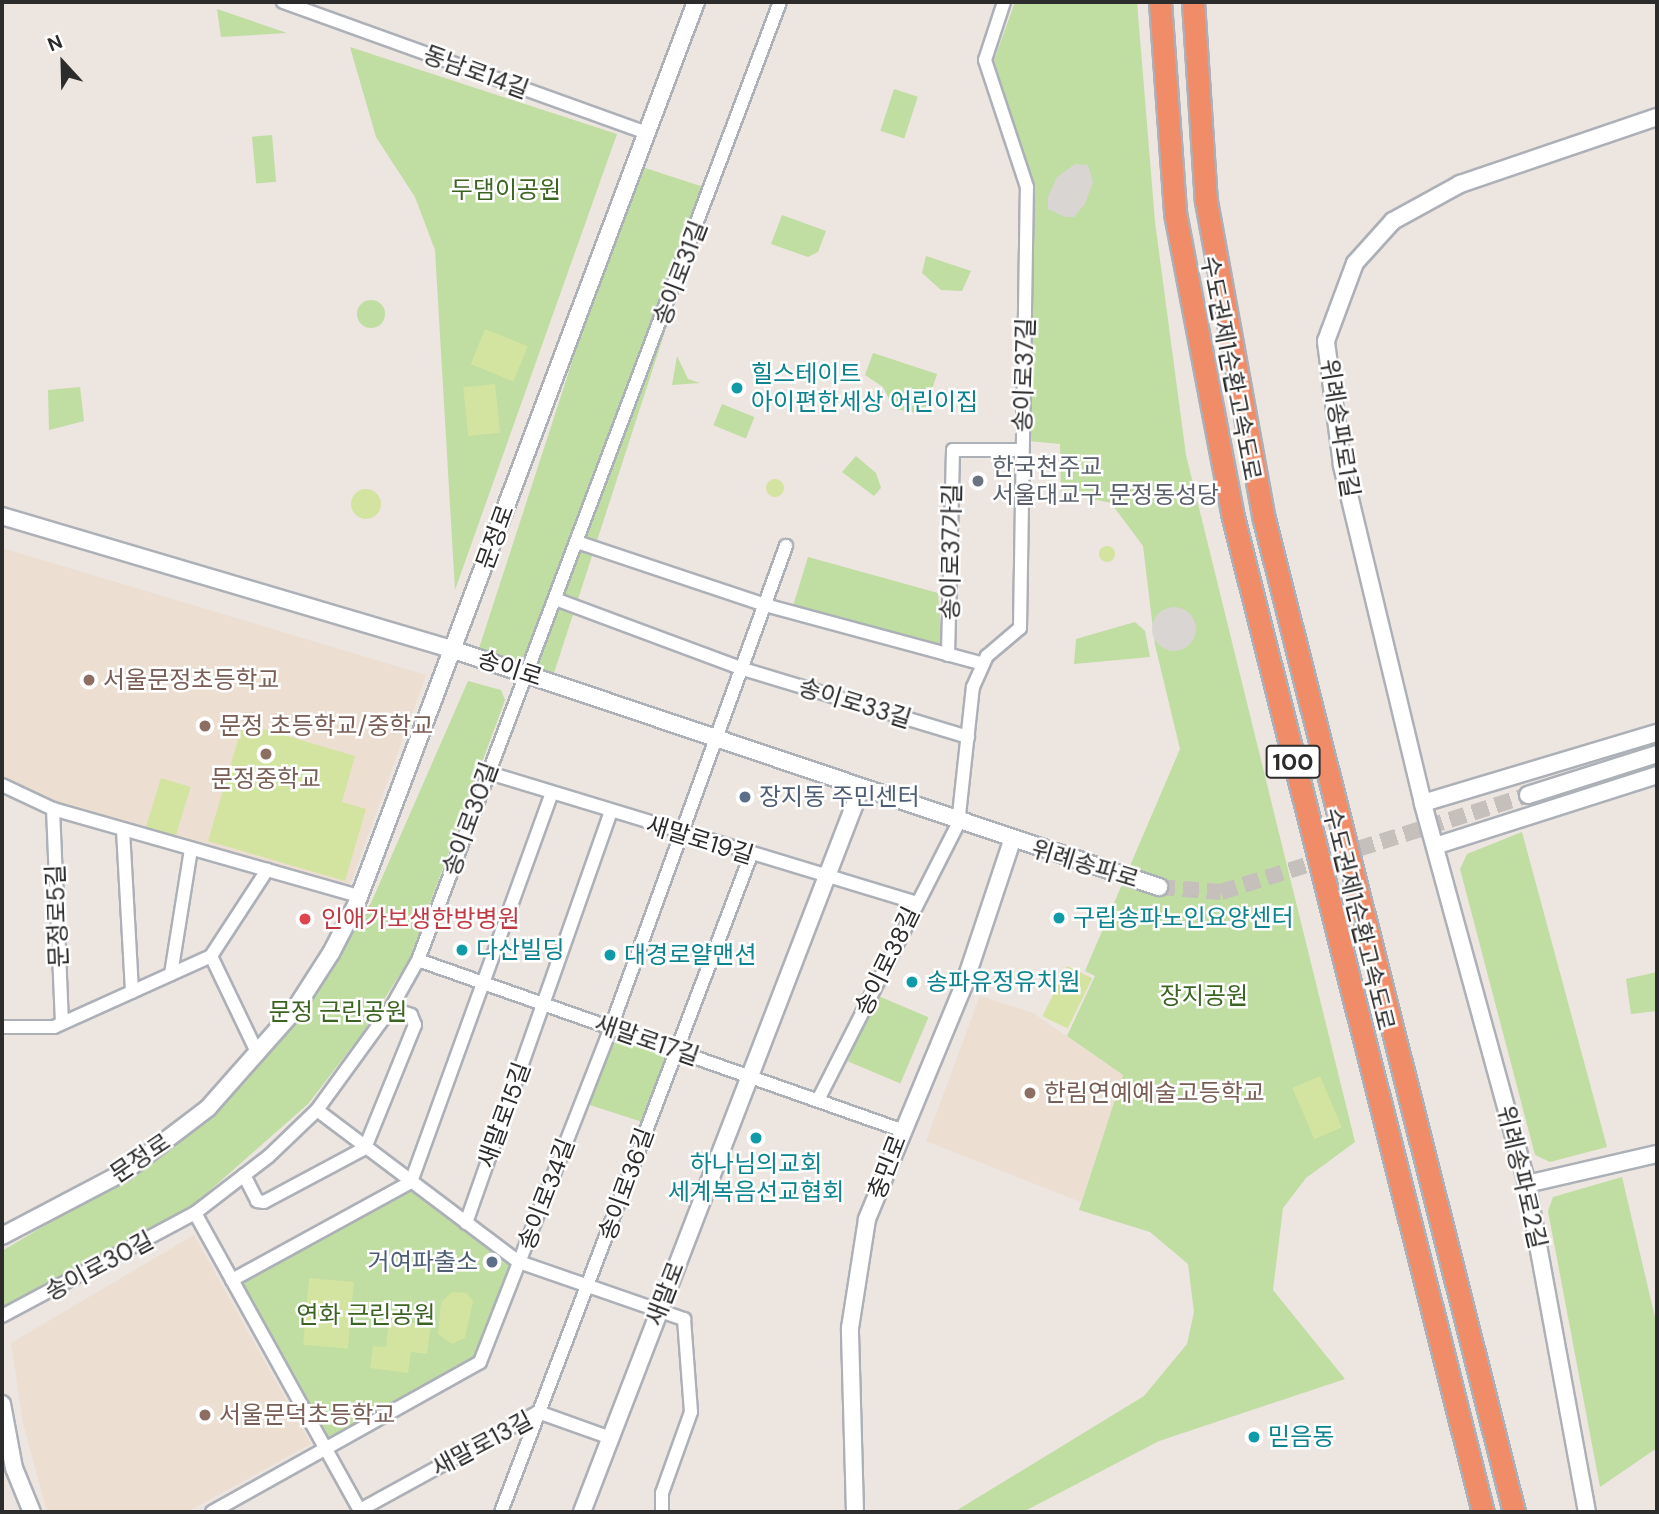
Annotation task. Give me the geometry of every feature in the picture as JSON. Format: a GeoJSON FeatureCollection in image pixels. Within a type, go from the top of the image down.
{"type":"FeatureCollection","features":[{"type":"Feature","properties":{"kind":"highway","name":"수도권제1순환고속도로"},"geometry":{"type":"LineString","coordinates":[[1160,2],[1175,213],[1232,513],[1483,1512]]}},
{"type":"Feature","properties":{"kind":"highway","name":"수도권제1순환고속도로"},"geometry":{"type":"LineString","coordinates":[[1193,2],[1206,201],[1241,411],[1367,943],[1514,1512]]}},
{"type":"Feature","properties":{"kind":"street","name":"동남로14길"},"geometry":{"type":"LineString","coordinates":[[283,2],[308,6],[646,133]]}},
{"type":"Feature","properties":{"kind":"street","name":"문정로"},"geometry":{"type":"LineString","coordinates":[[2,1236],[154,1151],[208,1108],[258,1054],[331,953],[359,896],[454,650],[696,2]]}},
{"type":"Feature","properties":{"kind":"street","name":"송이로31길"},"geometry":{"type":"LineString","coordinates":[[526,673],[779,2]]}},
{"type":"Feature","properties":{"kind":"street","name":"송이로37길"},"geometry":{"type":"LineString","coordinates":[[983,664],[1020,628],[1027,187],[985,60],[1004,2]]}},
{"type":"Feature","properties":{"kind":"street","name":"위례송파로1길"},"geometry":{"type":"LineString","coordinates":[[1435,846],[1342,466],[1326,341],[1355,264],[1392,221],[1460,184],[1657,117]]}},
{"type":"Feature","properties":{"kind":"street","name":"송이로37가길"},"geometry":{"type":"LineString","coordinates":[[948,654],[953,450],[1021,450]]}},
{"type":"Feature","properties":{"kind":"street","name":"송이로"},"geometry":{"type":"LineString","coordinates":[[2,516],[526,673],[719,737],[1012,841]]}},
{"type":"Feature","properties":{"kind":"street"},"geometry":{"type":"LineString","coordinates":[[577,542],[765,605],[983,664],[968,737],[958,824]]}},
{"type":"Feature","properties":{"kind":"street"},"geometry":{"type":"LineString","coordinates":[[719,737],[786,546]]}},
{"type":"Feature","properties":{"kind":"street"},"geometry":{"type":"LineString","coordinates":[[555,599],[743,669]]}},
{"type":"Feature","properties":{"kind":"street","name":"송이로33길"},"geometry":{"type":"LineString","coordinates":[[743,669],[968,737]]}},
{"type":"Feature","properties":{"kind":"street","name":"송이로30길"},"geometry":{"type":"LineString","coordinates":[[2,1317],[195,1213],[244,1175],[317,1110],[391,1008],[418,960],[486,772],[526,673]]}},
{"type":"Feature","properties":{"kind":"street"},"geometry":{"type":"LineString","coordinates":[[1423,803],[1657,733]]}},
{"type":"Feature","properties":{"kind":"street","name":"송이로34길"},"geometry":{"type":"LineString","coordinates":[[212,1512],[480,1362],[611,1027],[719,737]]}},
{"type":"Feature","properties":{"kind":"street"},"geometry":{"type":"LineString","coordinates":[[1528,795],[1657,754]]}},
{"type":"Feature","properties":{"kind":"street","name":"새말로19길"},"geometry":{"type":"LineString","coordinates":[[486,772],[682,835],[915,902]]}},
{"type":"Feature","properties":{"kind":"street"},"geometry":{"type":"LineString","coordinates":[[1435,846],[1657,775]]}},
{"type":"Feature","properties":{"kind":"street"},"geometry":{"type":"LineString","coordinates":[[2,785],[53,809],[359,896]]}},
{"type":"Feature","properties":{"kind":"street","name":"새말로"},"geometry":{"type":"LineString","coordinates":[[582,1512],[608,1437],[830,879],[861,788]]}},
{"type":"Feature","properties":{"kind":"street"},"geometry":{"type":"LineString","coordinates":[[232,1280],[411,1182],[552,793]]}},
{"type":"Feature","properties":{"kind":"street","name":"문정로5길"},"geometry":{"type":"LineString","coordinates":[[53,809],[62,1023]]}},
{"type":"Feature","properties":{"kind":"street"},"geometry":{"type":"LineString","coordinates":[[543,1007],[611,812]]}},
{"type":"Feature","properties":{"kind":"street","name":"송이로38길"},"geometry":{"type":"LineString","coordinates":[[818,1100],[915,902],[958,824]]}},
{"type":"Feature","properties":{"kind":"street"},"geometry":{"type":"LineString","coordinates":[[122,830],[132,992]]}},
{"type":"Feature","properties":{"kind":"street","name":"위례송파로"},"geometry":{"type":"LineString","coordinates":[[1012,841],[1159,887]]}},
{"type":"Feature","properties":{"kind":"street","name":"충민로"},"geometry":{"type":"LineString","coordinates":[[855,1512],[850,1328],[867,1219],[901,1130],[965,982],[1012,841]]}},
{"type":"Feature","properties":{"kind":"street","name":"위례송파로2길"},"geometry":{"type":"LineString","coordinates":[[1435,846],[1527,1184],[1587,1512]]}},
{"type":"Feature","properties":{"kind":"street"},"geometry":{"type":"LineString","coordinates":[[171,974],[191,849]]}},
{"type":"Feature","properties":{"kind":"street","name":"송이로36길"},"geometry":{"type":"LineString","coordinates":[[501,1512],[751,855]]}},
{"type":"Feature","properties":{"kind":"street"},"geometry":{"type":"LineString","coordinates":[[2,1027],[62,1023],[211,956],[267,870]]}},
{"type":"Feature","properties":{"kind":"street"},"geometry":{"type":"LineString","coordinates":[[211,956],[258,1054]]}},
{"type":"Feature","properties":{"kind":"street","name":"새말로17길"},"geometry":{"type":"LineString","coordinates":[[418,960],[543,1007],[611,1027],[750,1077]]}},
{"type":"Feature","properties":{"kind":"street","name":"새말로15길"},"geometry":{"type":"LineString","coordinates":[[466,1223],[543,1007]]}},
{"type":"Feature","properties":{"kind":"street"},"geometry":{"type":"LineString","coordinates":[[244,1175],[257,1201],[264,1202],[365,1148],[415,1025],[411,1015],[391,1008]]}},
{"type":"Feature","properties":{"kind":"street"},"geometry":{"type":"LineString","coordinates":[[750,1077],[901,1130]]}},
{"type":"Feature","properties":{"kind":"street"},"geometry":{"type":"LineString","coordinates":[[317,1110],[519,1262],[587,1288],[661,1308],[684,1319],[687,1328],[691,1412],[662,1493],[662,1512]]}},
{"type":"Feature","properties":{"kind":"street"},"geometry":{"type":"LineString","coordinates":[[1527,1184],[1657,1154]]}},
{"type":"Feature","properties":{"kind":"street"},"geometry":{"type":"LineString","coordinates":[[195,1213],[361,1511]]}},
{"type":"Feature","properties":{"kind":"street"},"geometry":{"type":"LineString","coordinates":[[2,1404],[8,1471],[32,1512]]}},
{"type":"Feature","properties":{"kind":"street","name":"새말로13길"},"geometry":{"type":"LineString","coordinates":[[361,1511],[538,1412],[608,1437]]}},
{"type":"Feature","properties":{"kind":"shaded area"},"geometry":{"type":"Polygon","coordinates":[[[1075,164],[1088,165],[1093,182],[1085,204],[1074,217],[1065,217],[1048,209],[1048,197],[1057,177],[1075,164]]]}},
{"type":"Feature","properties":{"kind":"shaded area","name":"문정 초등학교/중학교"},"geometry":{"type":"Polygon","coordinates":[[[2,548],[426,675],[350,885],[76,810],[2,777],[2,548]]]}},
{"type":"Feature","properties":{"kind":"shaded area"},"geometry":{"type":"Polygon","coordinates":[[[1174,607],[1189,614],[1196,629],[1189,644],[1174,651],[1159,644],[1152,629],[1159,614],[1174,607]]]}},
{"type":"Feature","properties":{"kind":"shaded area","name":"한림연예예술고등학교"},"geometry":{"type":"Polygon","coordinates":[[[980,996],[1033,1013],[1123,1075],[1081,1202],[926,1141],[980,996]]]}},
{"type":"Feature","properties":{"kind":"shaded area"},"geometry":{"type":"Polygon","coordinates":[[[194,1235],[311,1444],[187,1512],[47,1512],[23,1423],[11,1343],[194,1235]]]}},
{"type":"Feature","properties":{"kind":"green space","name":"장지공원"},"geometry":{"type":"Polygon","coordinates":[[[1015,2],[1137,2],[1155,222],[1186,455],[1355,1142],[1306,1178],[1283,1208],[1273,1290],[1345,1379],[1159,1441],[1023,1512],[954,1512],[1144,1396],[1187,1344],[1194,1312],[1188,1264],[1150,1232],[1079,1210],[1123,1075],[1067,1036],[1095,976],[1085,971],[1180,749],[1155,645],[1143,546],[1111,503],[1061,492],[1060,444],[1028,441],[1035,193],[994,60],[1015,2]]]}},
{"type":"Feature","properties":{"kind":"green space"},"geometry":{"type":"Polygon","coordinates":[[[217,9],[287,33],[221,37],[217,9]]]}},
{"type":"Feature","properties":{"kind":"green space","name":"두댐이공원"},"geometry":{"type":"Polygon","coordinates":[[[350,47],[617,134],[455,590],[435,250],[415,197],[376,137],[350,47]]]}},
{"type":"Feature","properties":{"kind":"green space"},"geometry":{"type":"Polygon","coordinates":[[[894,89],[918,97],[904,139],[880,131],[894,89]]]}},
{"type":"Feature","properties":{"kind":"green space"},"geometry":{"type":"Polygon","coordinates":[[[272,135],[276,182],[256,184],[252,137],[272,135]]]}},
{"type":"Feature","properties":{"kind":"green space"},"geometry":{"type":"Polygon","coordinates":[[[636,165],[711,189],[551,682],[476,658],[636,165]]]}},
{"type":"Feature","properties":{"kind":"green space"},"geometry":{"type":"Polygon","coordinates":[[[782,215],[826,231],[818,252],[808,257],[771,244],[782,215]]]}},
{"type":"Feature","properties":{"kind":"green space"},"geometry":{"type":"Polygon","coordinates":[[[926,256],[971,271],[962,291],[941,290],[922,273],[926,256]]]}},
{"type":"Feature","properties":{"kind":"green space"},"geometry":{"type":"Polygon","coordinates":[[[371,300],[381,304],[385,314],[381,324],[371,328],[361,324],[357,314],[361,304],[371,300]]]}},
{"type":"Feature","properties":{"kind":"green space"},"geometry":{"type":"Polygon","coordinates":[[[485,329],[528,346],[513,381],[471,364],[485,329]]]}},
{"type":"Feature","properties":{"kind":"green space"},"geometry":{"type":"Polygon","coordinates":[[[873,353],[937,374],[924,414],[894,409],[883,387],[865,375],[873,353]]]}},
{"type":"Feature","properties":{"kind":"green space"},"geometry":{"type":"Polygon","coordinates":[[[677,356],[688,379],[700,383],[672,385],[677,356]]]}},
{"type":"Feature","properties":{"kind":"green space"},"geometry":{"type":"Polygon","coordinates":[[[495,384],[500,433],[468,436],[463,387],[495,384]]]}},
{"type":"Feature","properties":{"kind":"green space"},"geometry":{"type":"Polygon","coordinates":[[[80,387],[84,421],[49,430],[48,390],[80,387]]]}},
{"type":"Feature","properties":{"kind":"green space"},"geometry":{"type":"Polygon","coordinates":[[[722,404],[754,417],[746,438],[713,425],[722,404]]]}},
{"type":"Feature","properties":{"kind":"green space"},"geometry":{"type":"Polygon","coordinates":[[[856,456],[876,473],[881,488],[874,496],[842,472],[856,456]]]}},
{"type":"Feature","properties":{"kind":"green space"},"geometry":{"type":"Polygon","coordinates":[[[775,479],[781,482],[784,488],[781,494],[775,497],[769,494],[766,488],[769,482],[775,479]]]}},
{"type":"Feature","properties":{"kind":"green space"},"geometry":{"type":"Polygon","coordinates":[[[366,489],[372,490],[380,498],[380,510],[372,518],[366,519],[360,518],[352,510],[351,504],[352,498],[360,490],[366,489]]]}},
{"type":"Feature","properties":{"kind":"green space"},"geometry":{"type":"Polygon","coordinates":[[[1107,546],[1113,548],[1113,560],[1107,562],[1101,560],[1099,554],[1101,548],[1107,546]]]}},
{"type":"Feature","properties":{"kind":"green space"},"geometry":{"type":"Polygon","coordinates":[[[808,557],[938,593],[942,646],[793,606],[808,557]]]}},
{"type":"Feature","properties":{"kind":"green space"},"geometry":{"type":"Polygon","coordinates":[[[1135,622],[1145,631],[1150,657],[1074,664],[1076,639],[1135,622]]]}},
{"type":"Feature","properties":{"kind":"green space","name":"문정 근린공원"},"geometry":{"type":"Polygon","coordinates":[[[468,681],[501,690],[505,700],[409,960],[362,1034],[308,1104],[191,1207],[2,1311],[2,1251],[148,1164],[215,1114],[262,1063],[371,903],[468,681]]]}},
{"type":"Feature","properties":{"kind":"green space"},"geometry":{"type":"Polygon","coordinates":[[[243,723],[355,756],[342,802],[366,809],[345,881],[208,841],[243,723]]]}},
{"type":"Feature","properties":{"kind":"green space"},"geometry":{"type":"Polygon","coordinates":[[[161,778],[191,787],[175,837],[146,828],[161,778]]]}},
{"type":"Feature","properties":{"kind":"green space"},"geometry":{"type":"Polygon","coordinates":[[[1522,832],[1607,1147],[1550,1162],[1535,1155],[1460,869],[1467,854],[1522,832]]]}},
{"type":"Feature","properties":{"kind":"green space"},"geometry":{"type":"Polygon","coordinates":[[[1067,966],[1092,978],[1068,1029],[1042,1016],[1067,966]]]}},
{"type":"Feature","properties":{"kind":"green space"},"geometry":{"type":"Polygon","coordinates":[[[1657,972],[1657,1011],[1631,1014],[1626,979],[1657,972]]]}},
{"type":"Feature","properties":{"kind":"green space"},"geometry":{"type":"Polygon","coordinates":[[[876,995],[928,1017],[900,1084],[848,1061],[876,995]]]}},
{"type":"Feature","properties":{"kind":"green space"},"geometry":{"type":"Polygon","coordinates":[[[611,1032],[673,1052],[649,1124],[588,1104],[611,1032]]]}},
{"type":"Feature","properties":{"kind":"green space"},"geometry":{"type":"Polygon","coordinates":[[[1320,1076],[1342,1128],[1314,1139],[1292,1088],[1320,1076]]]}},
{"type":"Feature","properties":{"kind":"green space"},"geometry":{"type":"Polygon","coordinates":[[[1622,1177],[1657,1326],[1657,1448],[1600,1487],[1548,1211],[1553,1197],[1622,1177]]]}},
{"type":"Feature","properties":{"kind":"green space","name":"연화 근린공원"},"geometry":{"type":"Polygon","coordinates":[[[409,1188],[510,1262],[476,1356],[324,1443],[237,1281],[409,1188]]]}},
{"type":"Feature","properties":{"kind":"green space"},"geometry":{"type":"Polygon","coordinates":[[[309,1278],[354,1282],[348,1349],[303,1345],[309,1278]]]}},
{"type":"Feature","properties":{"kind":"green space"},"geometry":{"type":"Polygon","coordinates":[[[452,1292],[467,1293],[473,1301],[465,1338],[452,1344],[438,1334],[441,1302],[452,1292]]]}},
{"type":"Feature","properties":{"kind":"green space"},"geometry":{"type":"Polygon","coordinates":[[[389,1320],[431,1325],[427,1354],[411,1352],[408,1373],[370,1368],[373,1346],[386,1347],[389,1320]]]}},
{"type":"Feature","properties":{"kind":"tunnel"},"geometry":{"type":"LineString","coordinates":[[1159,887],[1221,892],[1528,795]]}},
{"type":"Feature","properties":{"kind":"place","name":"힐스테이트 아이편한세상 어린이집"},"geometry":{"type":"Point","coordinates":[737,388]}},
{"type":"Feature","properties":{"kind":"place","name":"한국천주교 서울대교구 문정동성당"},"geometry":{"type":"Point","coordinates":[978,481]}},
{"type":"Feature","properties":{"kind":"place","name":"서울문정초등학교"},"geometry":{"type":"Point","coordinates":[89,680]}},
{"type":"Feature","properties":{"kind":"place","name":"문정 초등학교/중학교"},"geometry":{"type":"Point","coordinates":[205,726]}},
{"type":"Feature","properties":{"kind":"place","name":"문정중학교"},"geometry":{"type":"Point","coordinates":[266,754]}},
{"type":"Feature","properties":{"kind":"place","name":"장지동 주민센터"},"geometry":{"type":"Point","coordinates":[745,797]}},
{"type":"Feature","properties":{"kind":"place","name":"구립송파노인요양센터"},"geometry":{"type":"Point","coordinates":[1059,918]}},
{"type":"Feature","properties":{"kind":"place","name":"인애가보생한방병원"},"geometry":{"type":"Point","coordinates":[305,919]}},
{"type":"Feature","properties":{"kind":"place","name":"다산빌딩"},"geometry":{"type":"Point","coordinates":[462,950]}},
{"type":"Feature","properties":{"kind":"place","name":"대경로얄맨션"},"geometry":{"type":"Point","coordinates":[610,955]}},
{"type":"Feature","properties":{"kind":"place","name":"송파유정유치원"},"geometry":{"type":"Point","coordinates":[912,982]}},
{"type":"Feature","properties":{"kind":"place","name":"한림연예예술고등학교"},"geometry":{"type":"Point","coordinates":[1030,1093]}},
{"type":"Feature","properties":{"kind":"place","name":"하나님의교회 세계복음선교협회"},"geometry":{"type":"Point","coordinates":[756,1138]}},
{"type":"Feature","properties":{"kind":"place","name":"거여파출소"},"geometry":{"type":"Point","coordinates":[492,1262]}},
{"type":"Feature","properties":{"kind":"place","name":"서울문덕초등학교"},"geometry":{"type":"Point","coordinates":[205,1415]}},
{"type":"Feature","properties":{"kind":"place","name":"믿음동"},"geometry":{"type":"Point","coordinates":[1254,1437]}}]}
